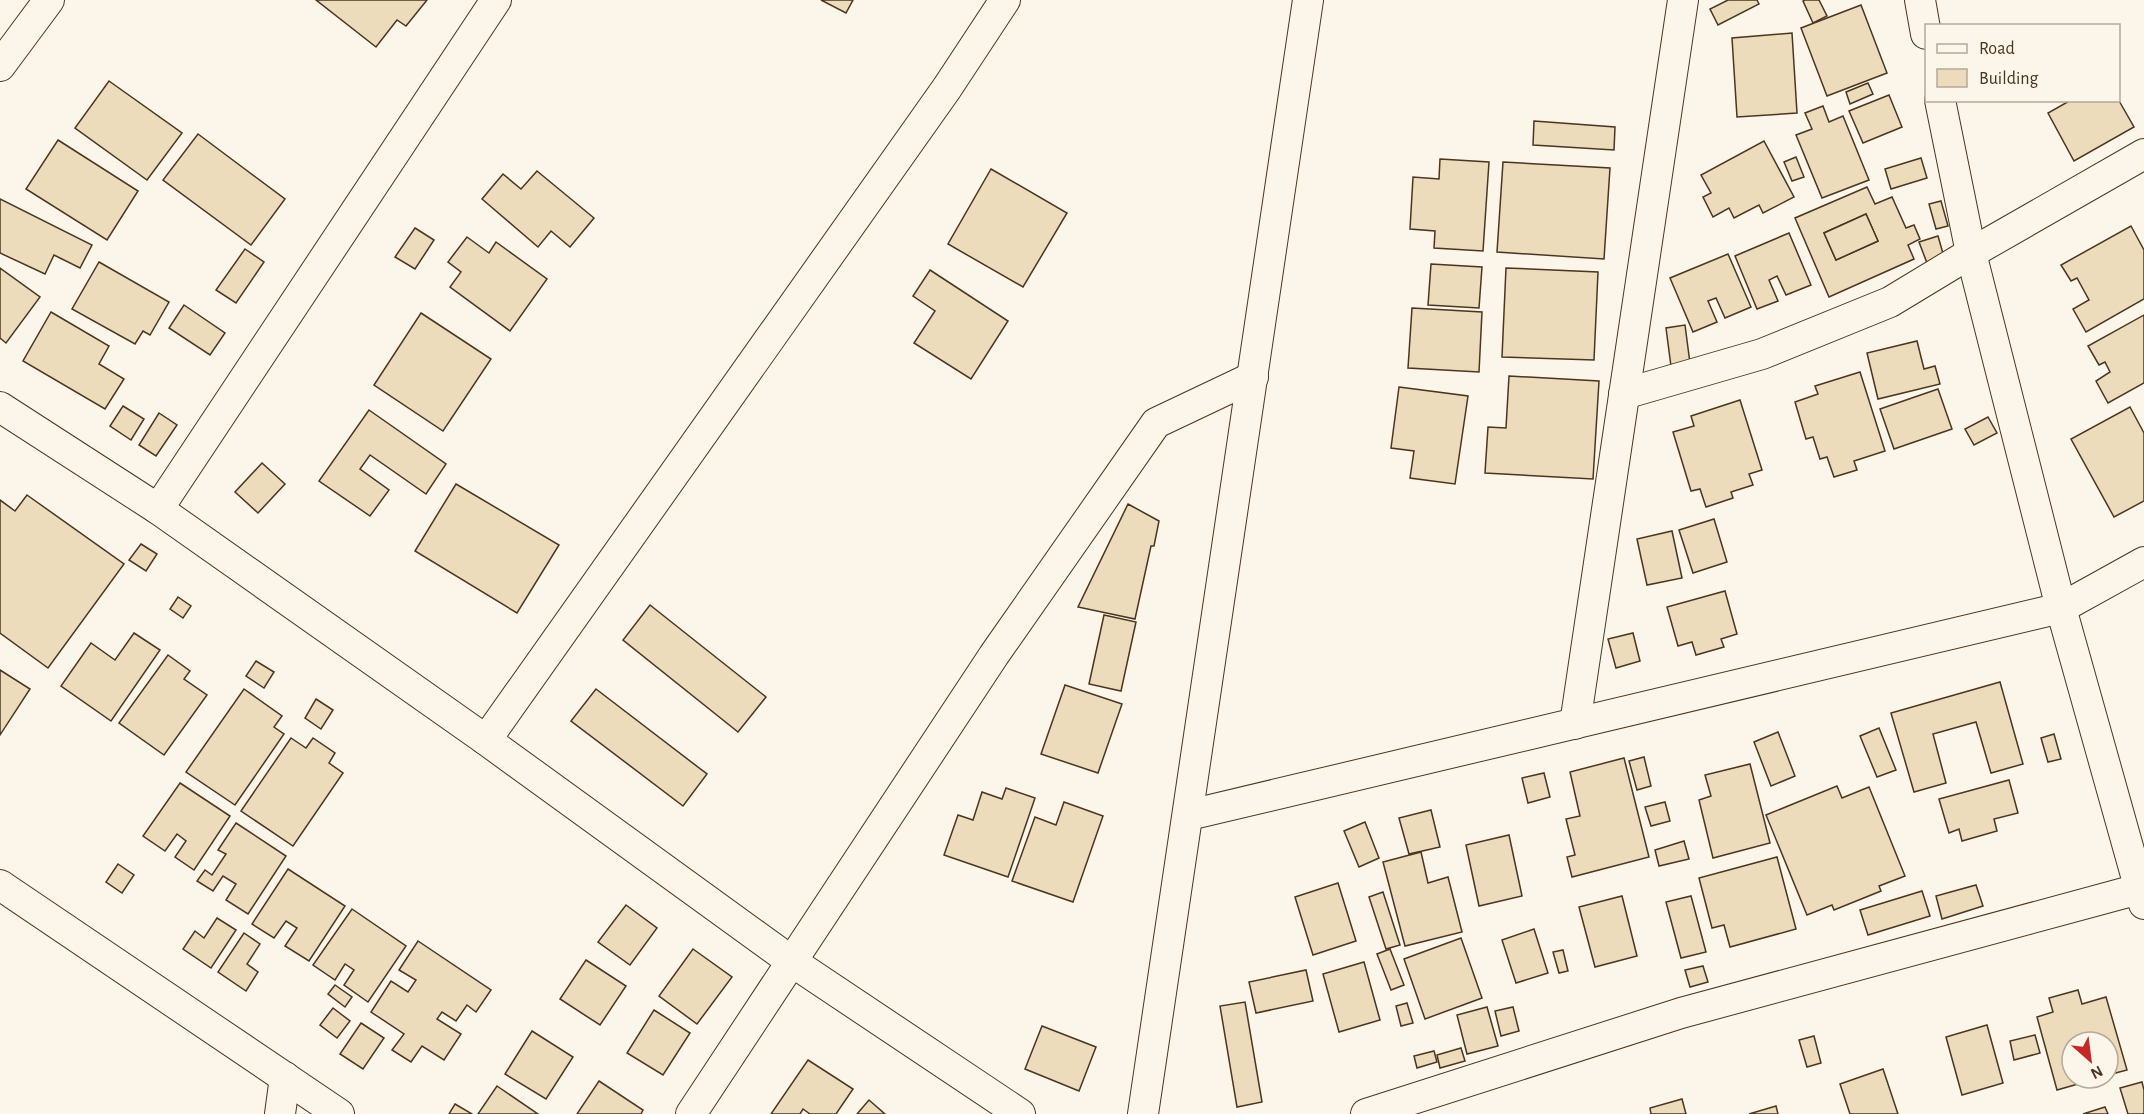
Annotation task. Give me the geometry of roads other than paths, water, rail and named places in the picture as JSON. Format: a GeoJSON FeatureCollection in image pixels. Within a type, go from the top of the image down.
{"type":"FeatureCollection","features":[{"type":"Feature","properties":{"kind":"street"},"geometry":{"type":"LineString","coordinates":[[0,66],[49,0]]}},
{"type":"Feature","properties":{"kind":"street"},"geometry":{"type":"LineString","coordinates":[[158,509],[496,0]]}},
{"type":"Feature","properties":{"kind":"street"},"geometry":{"type":"LineString","coordinates":[[486,740],[947,88],[1005,0]]}},
{"type":"Feature","properties":{"kind":"street"},"geometry":{"type":"LineString","coordinates":[[1143,1114],[1308,0]]}},
{"type":"Feature","properties":{"kind":"street"},"geometry":{"type":"LineString","coordinates":[[1575,724],[1683,0]]}},
{"type":"Feature","properties":{"kind":"street"},"geometry":{"type":"LineString","coordinates":[[1920,0],[1925,28]]}},
{"type":"Feature","properties":{"kind":"street"},"geometry":{"type":"LineString","coordinates":[[1366,1114],[1681,1013],[2142,896],[2061,608],[1971,253],[1940,102]]}},
{"type":"Feature","properties":{"kind":"street"},"geometry":{"type":"LineString","coordinates":[[1624,394],[1762,354],[1890,302],[2144,154]]}},
{"type":"Feature","properties":{"kind":"street"},"geometry":{"type":"LineString","coordinates":[[691,1114],[994,655],[1156,423],[1253,377]]}},
{"type":"Feature","properties":{"kind":"street"},"geometry":{"type":"LineString","coordinates":[[0,406],[158,509],[486,740],[792,961],[1020,1114]]}},
{"type":"Feature","properties":{"kind":"street"},"geometry":{"type":"LineString","coordinates":[[1189,815],[2061,608],[2144,562]]}},
{"type":"Feature","properties":{"kind":"street"},"geometry":{"type":"LineString","coordinates":[[0,885],[339,1114]]}},
{"type":"Feature","properties":{"kind":"street"},"geometry":{"type":"LineString","coordinates":[[280,1114],[285,1077]]}}]}
